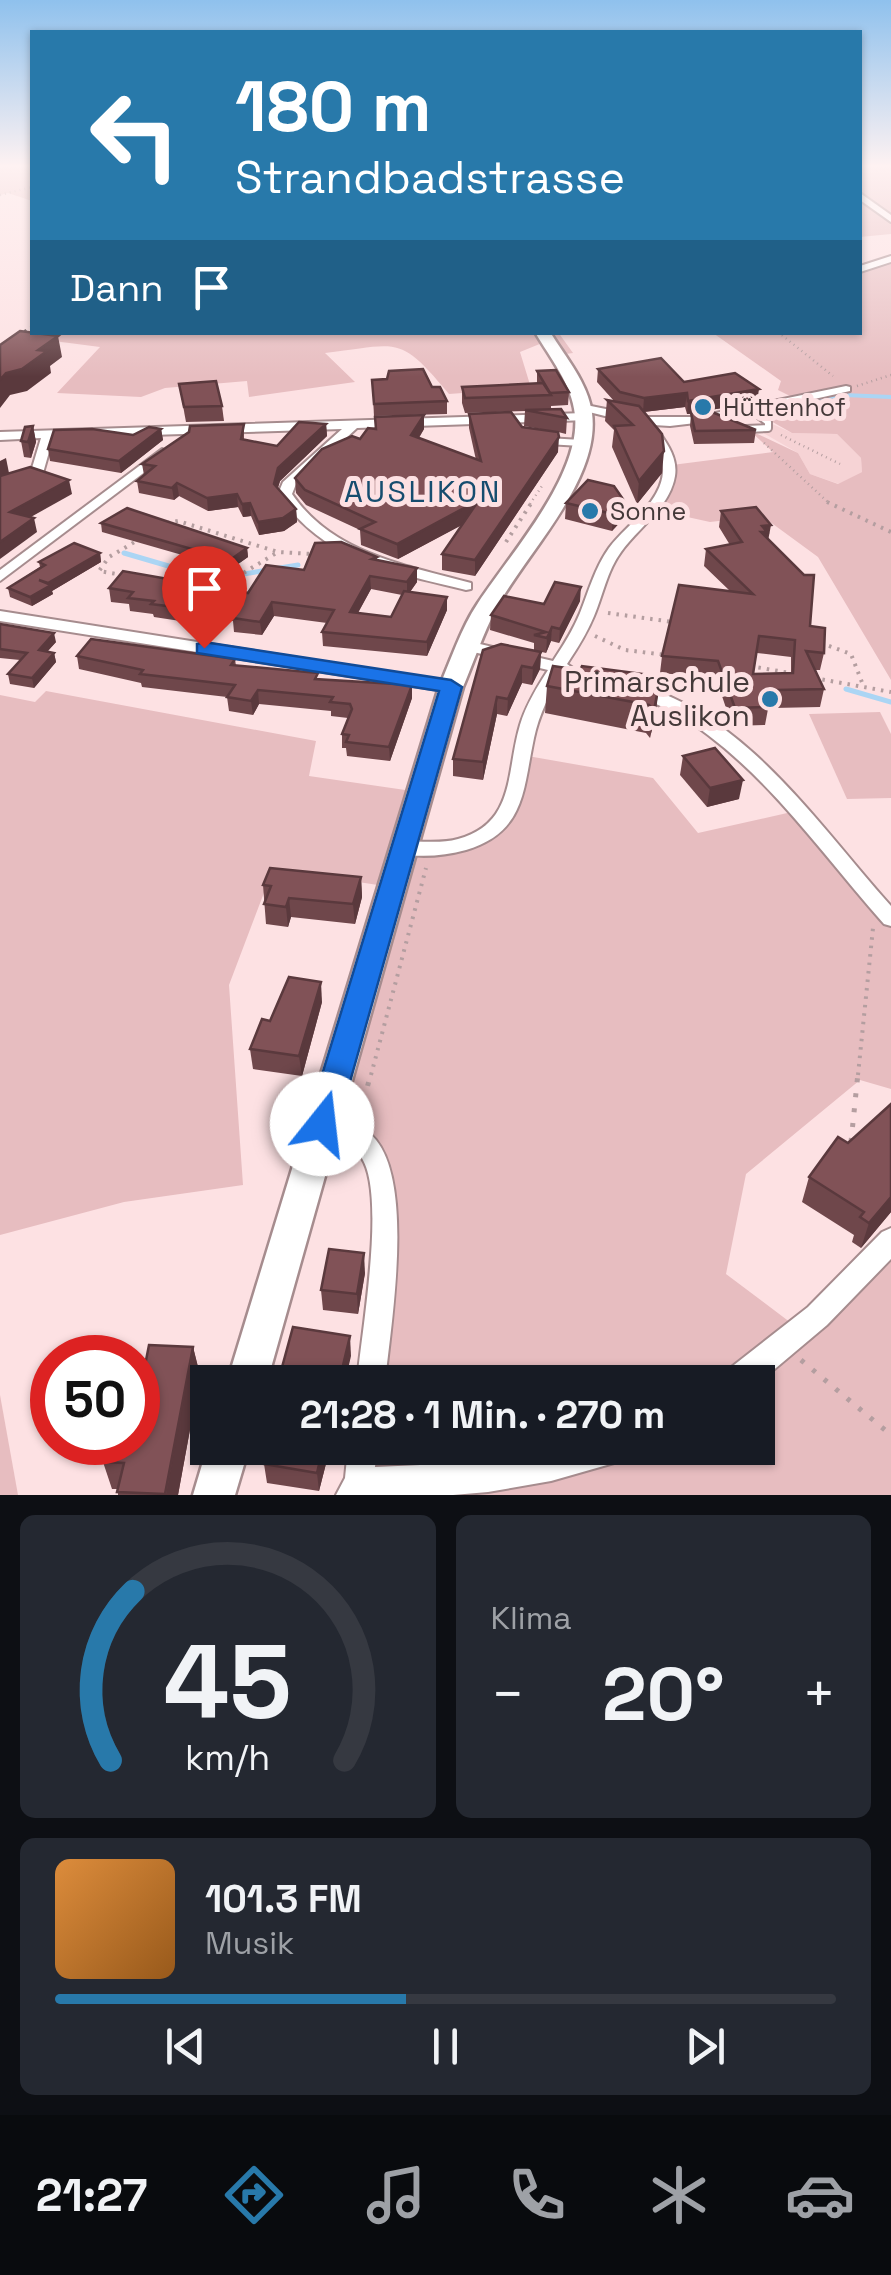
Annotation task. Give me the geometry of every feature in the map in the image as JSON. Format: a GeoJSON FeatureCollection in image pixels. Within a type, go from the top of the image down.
{"type":"FeatureCollection","features":[{"type":"Feature","properties":{"kind":"main road"},"geometry":{"type":"LineString","coordinates":[[253,1365],[338,1129],[417,849],[451,687],[486,606],[534,542],[582,444],[584,413],[573,378],[544,335]]}},
{"type":"Feature","properties":{"kind":"main road"},"geometry":{"type":"LineString","coordinates":[[214,1495],[223,1465]]}},
{"type":"Feature","properties":{"kind":"street"},"geometry":{"type":"LineString","coordinates":[[862,268],[891,259]]}},
{"type":"Feature","properties":{"kind":"street"},"geometry":{"type":"LineString","coordinates":[[0,436],[355,423],[517,424],[584,413],[619,413],[644,422],[710,418],[754,410],[793,397],[846,389]]}},
{"type":"Feature","properties":{"kind":"street"},"geometry":{"type":"LineString","coordinates":[[417,849],[453,848],[493,829],[504,818],[514,797],[530,712],[581,628],[609,558],[639,527],[672,474],[669,455],[644,422]]}},
{"type":"Feature","properties":{"kind":"street"},"geometry":{"type":"LineString","coordinates":[[355,423],[290,482],[285,494],[292,506],[342,548],[466,586]]}},
{"type":"Feature","properties":{"kind":"street"},"geometry":{"type":"LineString","coordinates":[[0,577],[181,438],[186,428]]}},
{"type":"Feature","properties":{"kind":"street"},"geometry":{"type":"LineString","coordinates":[[0,485],[38,470],[48,434]]}},
{"type":"Feature","properties":{"kind":"street"},"geometry":{"type":"LineString","coordinates":[[0,616],[451,687]]}},
{"type":"Feature","properties":{"kind":"street"},"geometry":{"type":"LineString","coordinates":[[467,646],[588,675]]}},
{"type":"Feature","properties":{"kind":"street"},"geometry":{"type":"LineString","coordinates":[[615,682],[677,707],[731,743],[886,913]]}},
{"type":"Feature","properties":{"kind":"street"},"geometry":{"type":"LineString","coordinates":[[338,1129],[379,1166],[384,1204],[372,1365]]}},
{"type":"Feature","properties":{"kind":"street"},"geometry":{"type":"LineString","coordinates":[[760,1365],[786,1347],[859,1278],[891,1240]]}},
{"type":"Feature","properties":{"kind":"street"},"geometry":{"type":"LineString","coordinates":[[355,1489],[476,1482],[557,1465]]}},
{"type":"Feature","properties":{"kind":"lane"},"geometry":{"type":"LineString","coordinates":[[710,418],[749,430],[768,428],[768,422],[754,410]]}},
{"type":"Feature","properties":{"kind":"lane"},"geometry":{"type":"LineString","coordinates":[[538,439],[582,444]]}},
{"type":"Feature","properties":{"kind":"path"},"geometry":{"type":"LineString","coordinates":[[782,335],[846,389],[891,375]]}},
{"type":"Feature","properties":{"kind":"path"},"geometry":{"type":"LineString","coordinates":[[768,428],[840,464]]}},
{"type":"Feature","properties":{"kind":"path"},"geometry":{"type":"LineString","coordinates":[[749,430],[834,509],[891,532]]}},
{"type":"Feature","properties":{"kind":"path"},"geometry":{"type":"LineString","coordinates":[[502,549],[550,474]]}},
{"type":"Feature","properties":{"kind":"path"},"geometry":{"type":"LineString","coordinates":[[508,510],[524,513]]}},
{"type":"Feature","properties":{"kind":"path"},"geometry":{"type":"LineString","coordinates":[[165,524],[178,521],[278,552],[330,555],[342,548]]}},
{"type":"Feature","properties":{"kind":"path"},"geometry":{"type":"LineString","coordinates":[[132,578],[99,571],[110,557],[151,532]]}},
{"type":"Feature","properties":{"kind":"path"},"geometry":{"type":"LineString","coordinates":[[228,595],[240,575],[278,552]]}},
{"type":"Feature","properties":{"kind":"path"},"geometry":{"type":"LineString","coordinates":[[589,610],[685,624]]}},
{"type":"Feature","properties":{"kind":"path"},"geometry":{"type":"LineString","coordinates":[[581,628],[625,650],[682,657]]}},
{"type":"Feature","properties":{"kind":"path"},"geometry":{"type":"LineString","coordinates":[[814,642],[851,654],[864,688]]}},
{"type":"Feature","properties":{"kind":"path"},"geometry":{"type":"LineString","coordinates":[[738,664],[793,674]]}},
{"type":"Feature","properties":{"kind":"path"},"geometry":{"type":"LineString","coordinates":[[811,677],[891,692]]}},
{"type":"Feature","properties":{"kind":"path"},"geometry":{"type":"LineString","coordinates":[[338,1129],[417,849]]}},
{"type":"Feature","properties":{"kind":"path"},"geometry":{"type":"LineString","coordinates":[[846,1155],[855,1134],[874,910],[886,913]]}},
{"type":"Feature","properties":{"kind":"path"},"geometry":{"type":"LineString","coordinates":[[786,1347],[891,1435]]}},
{"type":"Feature","properties":{"kind":"shaded area"},"geometry":{"type":"Polygon","coordinates":[[[891,259],[891,680],[818,557],[762,516],[710,522],[651,509],[672,465],[773,452],[749,430],[798,453],[810,474],[838,484],[862,472],[861,458],[837,434],[792,433],[753,411],[792,397],[778,390],[781,381],[716,335],[862,335],[862,268],[891,259]]]}},
{"type":"Feature","properties":{"kind":"shaded area"},"geometry":{"type":"Polygon","coordinates":[[[30,332],[560,335],[573,353],[558,355],[547,341],[520,352],[531,388],[449,394],[408,352],[384,346],[325,353],[355,382],[249,397],[247,381],[165,388],[141,397],[57,393],[100,347],[23,337],[30,332]]]}},
{"type":"Feature","properties":{"kind":"shaded area"},"geometry":{"type":"Polygon","coordinates":[[[768,422],[792,433],[837,434],[861,458],[862,472],[839,484],[810,474],[798,453],[758,430],[767,428],[768,422]]]}},
{"type":"Feature","properties":{"kind":"shaded area"},"geometry":{"type":"Polygon","coordinates":[[[46,691],[316,741],[309,776],[419,792],[403,847],[430,851],[493,829],[522,755],[653,778],[698,833],[796,811],[891,919],[891,1089],[860,1080],[746,1174],[726,1274],[803,1332],[891,1240],[891,1495],[351,1495],[359,1482],[360,1465],[775,1465],[775,1365],[370,1365],[384,1204],[379,1166],[322,1124],[391,887],[273,869],[229,985],[243,1185],[124,1202],[0,1235],[0,695],[35,702],[46,691]]]}},
{"type":"Feature","properties":{"kind":"shaded area"},"geometry":{"type":"Polygon","coordinates":[[[880,712],[891,734],[891,798],[847,799],[809,714],[880,712]]]}},
{"type":"Feature","properties":{"kind":"shaded area"},"geometry":{"type":"Polygon","coordinates":[[[0,1395],[18,1495],[0,1495],[0,1395]]]}},
{"type":"Feature","properties":{"kind":"building"},"geometry":{"type":"Polygon","coordinates":[[[20,331],[58,336],[38,350],[47,351],[0,380],[0,345],[20,331]]]}},
{"type":"Feature","properties":{"kind":"building"},"geometry":{"type":"Polygon","coordinates":[[[661,358],[684,382],[735,373],[759,389],[688,401],[687,393],[644,398],[620,392],[598,369],[661,358]]]}},
{"type":"Feature","properties":{"kind":"building"},"geometry":{"type":"Polygon","coordinates":[[[423,369],[432,387],[440,387],[447,401],[374,404],[372,380],[387,379],[389,371],[423,369]]]}},
{"type":"Feature","properties":{"kind":"building"},"geometry":{"type":"Polygon","coordinates":[[[556,370],[569,392],[550,393],[537,371],[556,370]]]}},
{"type":"Feature","properties":{"kind":"building"},"geometry":{"type":"Polygon","coordinates":[[[216,381],[222,406],[184,407],[179,384],[216,381]]]}},
{"type":"Feature","properties":{"kind":"building"},"geometry":{"type":"Polygon","coordinates":[[[543,383],[551,395],[465,398],[462,387],[543,383]]]}},
{"type":"Feature","properties":{"kind":"building"},"geometry":{"type":"Polygon","coordinates":[[[607,400],[639,406],[662,434],[664,451],[639,481],[614,426],[633,425],[607,400]]]}},
{"type":"Feature","properties":{"kind":"building"},"geometry":{"type":"Polygon","coordinates":[[[561,409],[567,418],[525,410],[561,409]]]}},
{"type":"Feature","properties":{"kind":"building"},"geometry":{"type":"Polygon","coordinates":[[[511,412],[522,427],[558,432],[559,437],[475,560],[442,554],[479,500],[397,544],[360,529],[375,522],[305,490],[295,478],[322,449],[352,436],[360,439],[368,428],[376,429],[375,417],[424,415],[411,435],[481,461],[469,414],[511,412]]]}},
{"type":"Feature","properties":{"kind":"building"},"geometry":{"type":"Polygon","coordinates":[[[712,412],[756,430],[695,431],[691,413],[712,412]]]}},
{"type":"Feature","properties":{"kind":"building"},"geometry":{"type":"Polygon","coordinates":[[[299,422],[326,424],[278,468],[274,484],[296,509],[283,518],[258,522],[250,503],[242,504],[237,494],[207,498],[177,483],[172,488],[137,481],[155,466],[142,464],[189,432],[190,426],[244,424],[241,439],[277,446],[299,422]]]}},
{"type":"Feature","properties":{"kind":"building"},"geometry":{"type":"Polygon","coordinates":[[[33,426],[28,442],[21,441],[25,427],[33,426]]]}},
{"type":"Feature","properties":{"kind":"building"},"geometry":{"type":"Polygon","coordinates":[[[149,427],[161,429],[119,461],[48,449],[54,430],[92,429],[133,435],[149,427]]]}},
{"type":"Feature","properties":{"kind":"building"},"geometry":{"type":"Polygon","coordinates":[[[30,467],[69,480],[10,512],[34,518],[0,542],[0,476],[30,467]]]}},
{"type":"Feature","properties":{"kind":"building"},"geometry":{"type":"Polygon","coordinates":[[[588,480],[614,486],[625,502],[613,514],[566,503],[588,480]]]}},
{"type":"Feature","properties":{"kind":"building"},"geometry":{"type":"Polygon","coordinates":[[[756,507],[771,525],[762,526],[767,532],[761,532],[804,575],[814,575],[810,626],[825,628],[824,653],[806,651],[824,689],[776,690],[763,693],[768,707],[735,708],[718,661],[662,656],[679,585],[753,594],[706,549],[742,542],[721,511],[756,507]],[[759,636],[753,674],[793,673],[795,640],[759,636]]]}},
{"type":"Feature","properties":{"kind":"building"},"geometry":{"type":"Polygon","coordinates":[[[127,508],[247,548],[230,560],[101,523],[127,508]]]}},
{"type":"Feature","properties":{"kind":"building"},"geometry":{"type":"Polygon","coordinates":[[[341,542],[377,557],[372,559],[417,568],[407,582],[370,576],[350,612],[391,617],[404,591],[447,597],[427,642],[322,632],[334,610],[272,602],[260,622],[233,618],[239,609],[203,604],[199,610],[151,604],[154,601],[128,598],[133,592],[109,588],[123,571],[248,593],[266,565],[304,570],[315,543],[341,542]]]}},
{"type":"Feature","properties":{"kind":"building"},"geometry":{"type":"Polygon","coordinates":[[[74,543],[100,553],[48,583],[39,580],[51,585],[30,597],[8,588],[45,565],[39,562],[74,543]]]}},
{"type":"Feature","properties":{"kind":"building"},"geometry":{"type":"Polygon","coordinates":[[[555,582],[581,587],[560,629],[552,627],[547,638],[534,635],[546,632],[491,615],[504,596],[544,604],[555,582]]]}},
{"type":"Feature","properties":{"kind":"building"},"geometry":{"type":"Polygon","coordinates":[[[0,624],[54,633],[39,650],[54,653],[32,678],[8,674],[27,653],[0,649],[0,624]]]}},
{"type":"Feature","properties":{"kind":"building"},"geometry":{"type":"Polygon","coordinates":[[[91,639],[235,659],[231,665],[318,673],[315,679],[412,685],[389,747],[346,742],[349,735],[342,734],[352,709],[350,704],[330,702],[333,697],[258,690],[251,701],[227,697],[235,685],[140,674],[143,670],[77,656],[91,639]]]}},
{"type":"Feature","properties":{"kind":"building"},"geometry":{"type":"Polygon","coordinates":[[[501,644],[541,652],[533,668],[522,666],[508,699],[497,697],[483,762],[453,759],[483,650],[501,644]]]}},
{"type":"Feature","properties":{"kind":"building"},"geometry":{"type":"Polygon","coordinates":[[[553,666],[643,674],[642,682],[659,685],[654,710],[649,705],[547,686],[553,666]]]}},
{"type":"Feature","properties":{"kind":"building"},"geometry":{"type":"Polygon","coordinates":[[[715,748],[743,780],[710,788],[683,756],[715,748]]]}},
{"type":"Feature","properties":{"kind":"building"},"geometry":{"type":"Polygon","coordinates":[[[270,868],[361,877],[353,904],[289,898],[286,907],[264,904],[271,886],[263,885],[270,868]]]}},
{"type":"Feature","properties":{"kind":"building"},"geometry":{"type":"Polygon","coordinates":[[[289,977],[321,982],[299,1056],[250,1049],[262,1019],[270,1021],[289,977]]]}},
{"type":"Feature","properties":{"kind":"building"},"geometry":{"type":"Polygon","coordinates":[[[891,1104],[891,1197],[869,1223],[860,1217],[864,1212],[809,1177],[838,1137],[848,1143],[891,1104]]]}},
{"type":"Feature","properties":{"kind":"building"},"geometry":{"type":"Polygon","coordinates":[[[329,1249],[364,1253],[357,1294],[321,1290],[329,1249]]]}},
{"type":"Feature","properties":{"kind":"building"},"geometry":{"type":"Polygon","coordinates":[[[293,1327],[350,1336],[343,1365],[283,1365],[293,1327]]]}},
{"type":"Feature","properties":{"kind":"building"},"geometry":{"type":"Polygon","coordinates":[[[160,1346],[193,1347],[165,1494],[117,1492],[124,1465],[160,1465],[160,1346]]]}},
{"type":"Feature","properties":{"kind":"building"},"geometry":{"type":"Polygon","coordinates":[[[270,1465],[319,1465],[317,1473],[270,1465]]]}},
{"type":"Feature","properties":{"kind":"waterway"},"geometry":{"type":"LineString","coordinates":[[808,400],[844,395],[891,397]]}},
{"type":"Feature","properties":{"kind":"waterway"},"geometry":{"type":"LineString","coordinates":[[124,553],[213,579],[298,565]]}},
{"type":"Feature","properties":{"kind":"waterway"},"geometry":{"type":"LineString","coordinates":[[846,689],[891,702]]}},
{"type":"Feature","properties":{"kind":"railway"},"geometry":{"type":"LineString","coordinates":[[0,349],[30,328]]}},
{"type":"Feature","properties":{"kind":"place","name":"Hüttenhof"},"geometry":{"type":"Point","coordinates":[703,407]}},
{"type":"Feature","properties":{"kind":"place","name":"Sonne"},"geometry":{"type":"Point","coordinates":[590,511]}},
{"type":"Feature","properties":{"kind":"place","name":"Primarschule Auslikon"},"geometry":{"type":"Point","coordinates":[770,699]}},
{"type":"Feature","properties":{"kind":"district","name":"AUSLIKON"},"geometry":{"type":"Point","coordinates":[423,492]}},
{"type":"Feature","properties":{"kind":"route"},"geometry":{"type":"LineString","coordinates":[[204,648],[451,687],[322,1124]]}}]}
